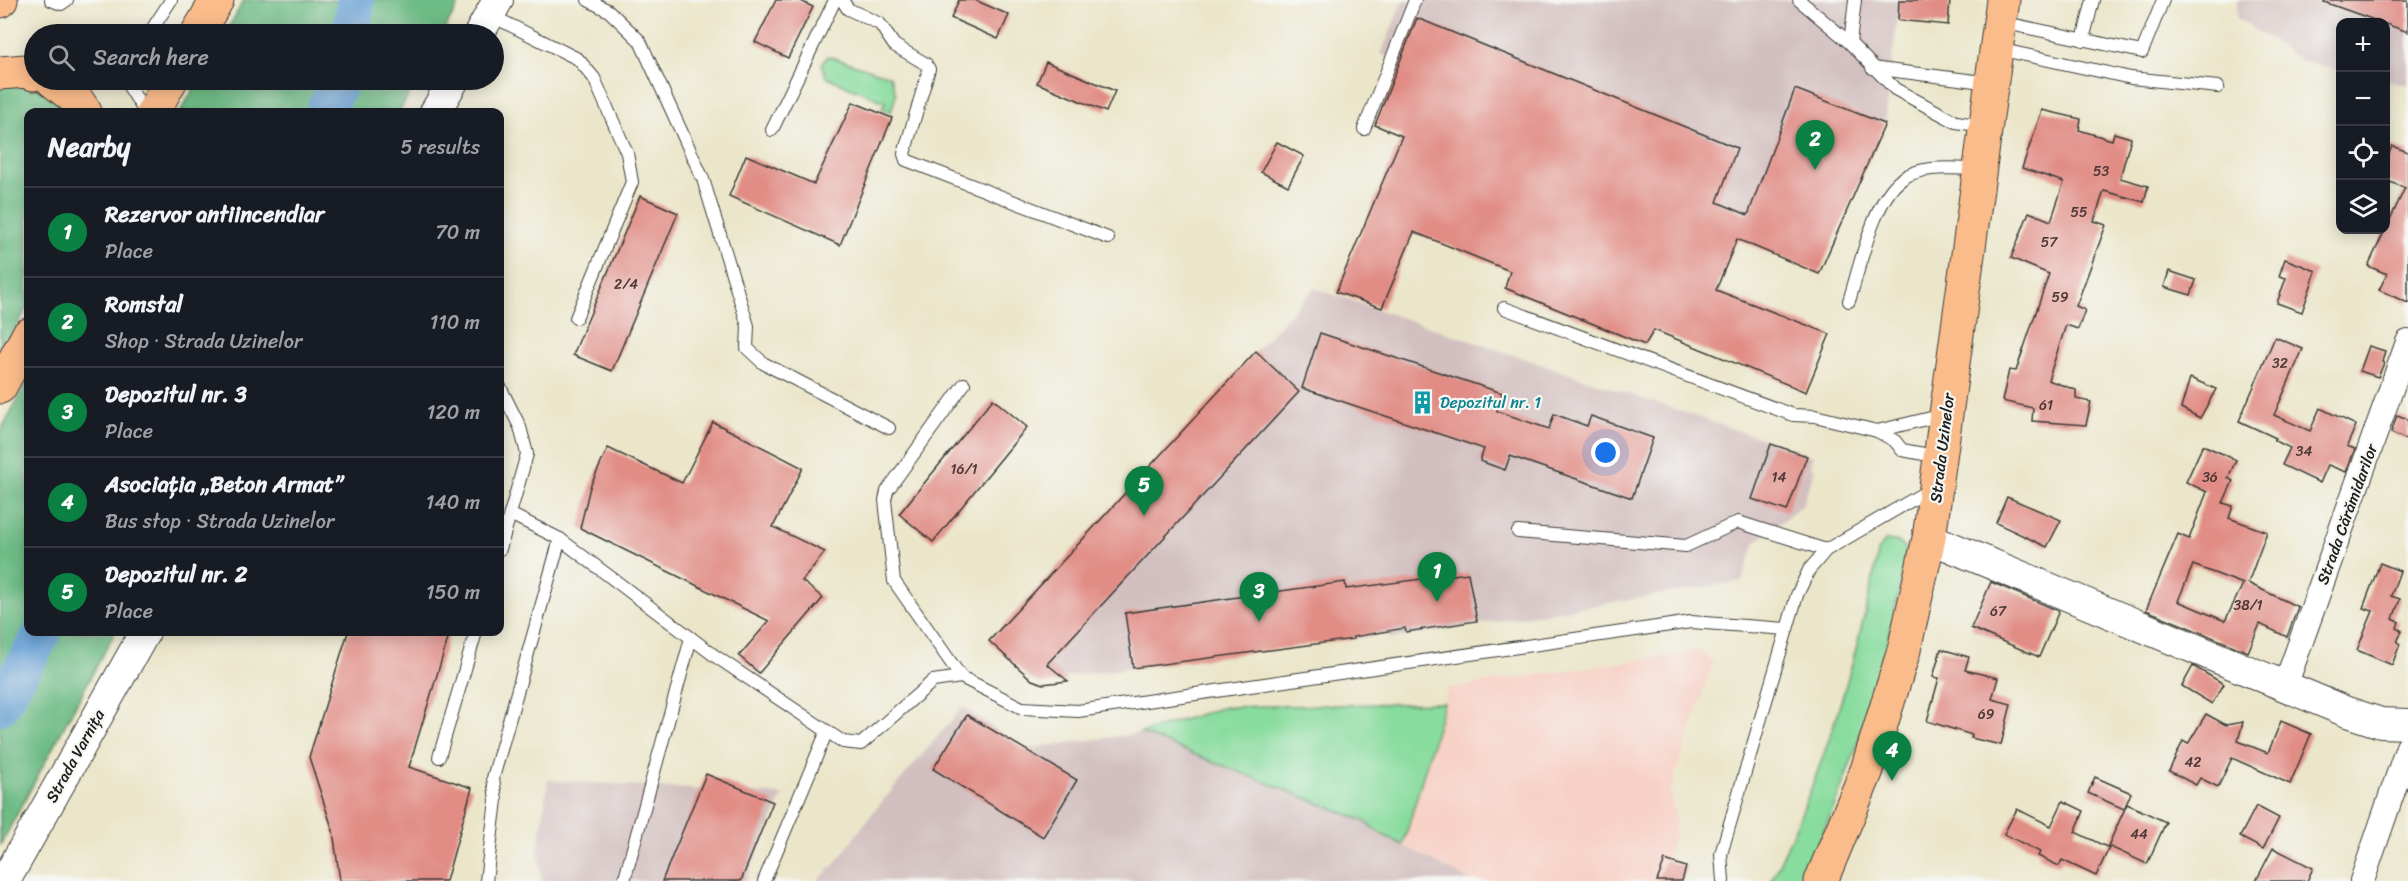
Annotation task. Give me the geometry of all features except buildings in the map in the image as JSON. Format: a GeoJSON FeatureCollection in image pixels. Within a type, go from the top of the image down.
{"type":"FeatureCollection","features":[{"type":"Feature","properties":{"kind":"main road"},"geometry":{"type":"LineString","coordinates":[[203,24],[217,0]]}},
{"type":"Feature","properties":{"kind":"main road","name":"Strada Uzinelor"},"geometry":{"type":"LineString","coordinates":[[1821,881],[1867,770],[1904,650],[1929,538],[2000,24]]}},
{"type":"Feature","properties":{"kind":"main road"},"geometry":{"type":"LineString","coordinates":[[0,73],[24,71]]}},
{"type":"Feature","properties":{"kind":"main road"},"geometry":{"type":"LineString","coordinates":[[64,90],[77,100],[82,108]]}},
{"type":"Feature","properties":{"kind":"main road"},"geometry":{"type":"LineString","coordinates":[[155,108],[165,90]]}},
{"type":"Feature","properties":{"kind":"main road"},"geometry":{"type":"LineString","coordinates":[[0,387],[24,342]]}},
{"type":"Feature","properties":{"kind":"street"},"geometry":{"type":"LineString","coordinates":[[437,108],[448,90]]}},
{"type":"Feature","properties":{"kind":"street","name":"Strada Cărămidarilor"},"geometry":{"type":"LineString","coordinates":[[2285,686],[2408,342]]}},
{"type":"Feature","properties":{"kind":"street"},"geometry":{"type":"LineString","coordinates":[[1929,538],[2347,712],[2382,723],[2408,724]]}},
{"type":"Feature","properties":{"kind":"street","name":"Strada Varnița"},"geometry":{"type":"LineString","coordinates":[[5,881],[143,636]]}},
{"type":"Feature","properties":{"kind":"street"},"geometry":{"type":"LineString","coordinates":[[2362,881],[2408,747]]}},
{"type":"Feature","properties":{"kind":"lane"},"geometry":{"type":"LineString","coordinates":[[51,0],[61,4],[67,0]]}},
{"type":"Feature","properties":{"kind":"lane"},"geometry":{"type":"LineString","coordinates":[[155,24],[171,0]]}},
{"type":"Feature","properties":{"kind":"lane"},"geometry":{"type":"LineString","coordinates":[[588,0],[609,11],[640,41],[703,179],[748,326],[747,348],[763,363],[889,428]]}},
{"type":"Feature","properties":{"kind":"lane"},"geometry":{"type":"LineString","coordinates":[[772,130],[835,0]]}},
{"type":"Feature","properties":{"kind":"lane"},"geometry":{"type":"LineString","coordinates":[[842,0],[848,9],[880,24],[894,45],[926,64],[929,69],[904,154],[906,160],[1108,238]]}},
{"type":"Feature","properties":{"kind":"lane"},"geometry":{"type":"LineString","coordinates":[[1364,129],[1415,0]]}},
{"type":"Feature","properties":{"kind":"lane"},"geometry":{"type":"LineString","coordinates":[[1799,0],[1813,5],[1895,89],[1956,122],[1986,126]]}},
{"type":"Feature","properties":{"kind":"lane"},"geometry":{"type":"LineString","coordinates":[[1850,43],[1855,0]]}},
{"type":"Feature","properties":{"kind":"lane"},"geometry":{"type":"LineString","coordinates":[[2083,40],[2093,0]]}},
{"type":"Feature","properties":{"kind":"lane"},"geometry":{"type":"LineString","coordinates":[[2000,24],[2142,52],[2163,0]]}},
{"type":"Feature","properties":{"kind":"lane"},"geometry":{"type":"LineString","coordinates":[[489,16],[578,59],[594,78],[627,153],[632,182],[576,318]]}},
{"type":"Feature","properties":{"kind":"lane"},"geometry":{"type":"LineString","coordinates":[[2000,24],[2131,78],[2218,87]]}},
{"type":"Feature","properties":{"kind":"lane"},"geometry":{"type":"LineString","coordinates":[[1872,68],[1992,83]]}},
{"type":"Feature","properties":{"kind":"lane"},"geometry":{"type":"LineString","coordinates":[[131,90],[142,108]]}},
{"type":"Feature","properties":{"kind":"lane"},"geometry":{"type":"LineString","coordinates":[[1849,301],[1878,209],[1902,179],[1929,170],[1980,169]]}},
{"type":"Feature","properties":{"kind":"lane"},"geometry":{"type":"LineString","coordinates":[[1504,308],[1793,415],[1815,416],[1877,431],[1895,441],[1902,450],[1939,471],[1826,550],[1805,578],[1786,629],[1721,854],[1723,881]]}},
{"type":"Feature","properties":{"kind":"lane"},"geometry":{"type":"LineString","coordinates":[[964,384],[887,490],[885,500],[894,581],[961,677],[1022,708],[1078,711],[1691,622],[1786,629]]}},
{"type":"Feature","properties":{"kind":"lane"},"geometry":{"type":"LineString","coordinates":[[504,395],[520,427],[527,454],[504,535]]}},
{"type":"Feature","properties":{"kind":"lane"},"geometry":{"type":"LineString","coordinates":[[1877,431],[1946,414]]}},
{"type":"Feature","properties":{"kind":"lane"},"geometry":{"type":"LineString","coordinates":[[510,514],[560,538],[691,638],[843,742],[861,744],[933,681],[961,677]]}},
{"type":"Feature","properties":{"kind":"lane"},"geometry":{"type":"LineString","coordinates":[[1518,532],[1686,546],[1738,522],[1826,550]]}},
{"type":"Feature","properties":{"kind":"lane"},"geometry":{"type":"LineString","coordinates":[[486,881],[496,800],[493,778],[560,538]]}},
{"type":"Feature","properties":{"kind":"lane"},"geometry":{"type":"LineString","coordinates":[[439,757],[475,636]]}},
{"type":"Feature","properties":{"kind":"lane"},"geometry":{"type":"LineString","coordinates":[[624,881],[691,638]]}},
{"type":"Feature","properties":{"kind":"lane"},"geometry":{"type":"LineString","coordinates":[[764,881],[827,732]]}},
{"type":"Feature","properties":{"kind":"shaded area"},"geometry":{"type":"Polygon","coordinates":[[[1403,0],[1899,0],[1885,124],[1795,90],[1748,215],[1381,54],[1403,0]]]}},
{"type":"Feature","properties":{"kind":"shaded area"},"geometry":{"type":"Polygon","coordinates":[[[2237,0],[2408,0],[2408,85],[2390,81],[2390,18],[2336,18],[2336,69],[2302,61],[2237,18],[2237,0]]]}},
{"type":"Feature","properties":{"kind":"shaded area"},"geometry":{"type":"Polygon","coordinates":[[[1314,288],[1813,456],[1810,467],[1815,469],[1802,506],[1755,543],[1742,581],[1390,639],[1389,634],[1063,677],[1059,682],[1043,684],[1032,680],[989,641],[1314,288]]]}},
{"type":"Feature","properties":{"kind":"shaded area"},"geometry":{"type":"Polygon","coordinates":[[[1701,651],[1713,663],[1670,791],[1676,820],[1674,838],[1657,881],[1471,881],[1403,845],[1448,688],[1701,651]]]}},
{"type":"Feature","properties":{"kind":"shaded area"},"geometry":{"type":"Polygon","coordinates":[[[963,707],[1025,749],[1140,733],[1364,821],[1381,834],[1471,881],[817,881],[834,865],[874,811],[963,707]]]}},
{"type":"Feature","properties":{"kind":"shaded area"},"geometry":{"type":"Polygon","coordinates":[[[548,780],[783,795],[745,881],[542,881],[538,852],[548,780]]]}},
{"type":"Feature","properties":{"kind":"green space"},"geometry":{"type":"Polygon","coordinates":[[[244,0],[461,0],[448,24],[231,24],[244,0]]]}},
{"type":"Feature","properties":{"kind":"green space"},"geometry":{"type":"Polygon","coordinates":[[[828,56],[890,76],[896,94],[891,112],[882,108],[885,102],[826,77],[822,64],[828,56]]]}},
{"type":"Feature","properties":{"kind":"green space"},"geometry":{"type":"Polygon","coordinates":[[[0,82],[24,86],[24,90],[44,90],[64,108],[24,108],[24,313],[0,356],[0,82]]]}},
{"type":"Feature","properties":{"kind":"green space"},"geometry":{"type":"Polygon","coordinates":[[[193,90],[411,90],[401,108],[182,108],[193,90]]]}},
{"type":"Feature","properties":{"kind":"green space"},"geometry":{"type":"Polygon","coordinates":[[[24,387],[24,636],[113,636],[0,846],[0,432],[24,387]]]}},
{"type":"Feature","properties":{"kind":"green space"},"geometry":{"type":"Polygon","coordinates":[[[1886,540],[1899,542],[1906,550],[1889,635],[1866,719],[1836,801],[1801,881],[1771,881],[1807,801],[1836,719],[1860,635],[1879,549],[1886,540]]]}},
{"type":"Feature","properties":{"kind":"green space"},"geometry":{"type":"Polygon","coordinates":[[[1444,703],[1403,845],[1381,834],[1364,821],[1140,733],[1224,707],[1444,703]]]}},
{"type":"Feature","properties":{"kind":"waterway"},"geometry":{"type":"LineString","coordinates":[[352,24],[356,0]]}},
{"type":"Feature","properties":{"kind":"waterway"},"geometry":{"type":"LineString","coordinates":[[326,108],[336,90]]}},
{"type":"Feature","properties":{"kind":"waterway"},"geometry":{"type":"LineString","coordinates":[[0,706],[41,636]]}},
{"type":"Feature","properties":{"kind":"place","name":"Romstal"},"geometry":{"type":"Point","coordinates":[1815,170]}},
{"type":"Feature","properties":{"kind":"place","name":"Depozitul nr. 1"},"geometry":{"type":"Point","coordinates":[1422,402]}},
{"type":"Feature","properties":{"kind":"place","name":"Depozitul nr. 2"},"geometry":{"type":"Point","coordinates":[1144,516]}},
{"type":"Feature","properties":{"kind":"place","name":"Rezervor antiincendiar"},"geometry":{"type":"Point","coordinates":[1437,602]}},
{"type":"Feature","properties":{"kind":"place","name":"Depozitul nr. 3"},"geometry":{"type":"Point","coordinates":[1259,622]}},
{"type":"Feature","properties":{"kind":"place","name":"Asociația „Beton Armat”"},"geometry":{"type":"Point","coordinates":[1892,781]}}]}
